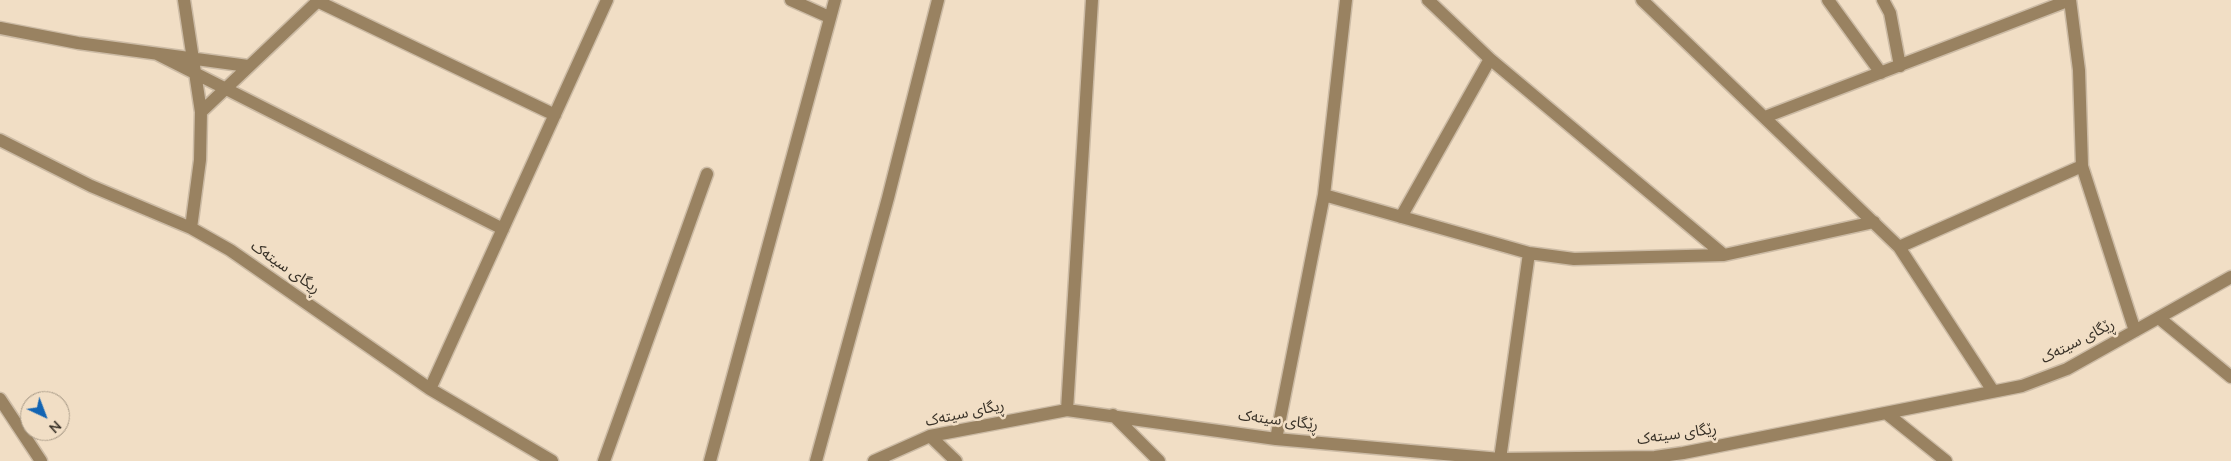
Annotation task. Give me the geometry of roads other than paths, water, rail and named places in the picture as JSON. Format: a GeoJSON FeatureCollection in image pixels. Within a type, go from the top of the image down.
{"type":"FeatureCollection","features":[{"type":"Feature","properties":{"kind":"street"},"geometry":{"type":"LineString","coordinates":[[184,0],[201,112],[200,160],[191,228]]}},
{"type":"Feature","properties":{"kind":"street"},"geometry":{"type":"LineString","coordinates":[[430,389],[607,0]]}},
{"type":"Feature","properties":{"kind":"street"},"geometry":{"type":"LineString","coordinates":[[791,0],[829,17]]}},
{"type":"Feature","properties":{"kind":"street"},"geometry":{"type":"LineString","coordinates":[[710,461],[835,0]]}},
{"type":"Feature","properties":{"kind":"street"},"geometry":{"type":"LineString","coordinates":[[816,461],[888,198],[938,0]]}},
{"type":"Feature","properties":{"kind":"street"},"geometry":{"type":"LineString","coordinates":[[1067,410],[1092,0]]}},
{"type":"Feature","properties":{"kind":"street"},"geometry":{"type":"LineString","coordinates":[[1276,439],[1324,195],[1346,0]]}},
{"type":"Feature","properties":{"kind":"street"},"geometry":{"type":"LineString","coordinates":[[1428,0],[1490,59],[1724,255]]}},
{"type":"Feature","properties":{"kind":"street"},"geometry":{"type":"LineString","coordinates":[[1642,0],[1899,247],[1993,391]]}},
{"type":"Feature","properties":{"kind":"street"},"geometry":{"type":"LineString","coordinates":[[1828,0],[1881,73]]}},
{"type":"Feature","properties":{"kind":"street"},"geometry":{"type":"LineString","coordinates":[[1883,0],[1890,13],[1900,66]]}},
{"type":"Feature","properties":{"kind":"street"},"geometry":{"type":"LineString","coordinates":[[1765,118],[2070,0],[2079,70],[2082,166],[2135,331]]}},
{"type":"Feature","properties":{"kind":"street"},"geometry":{"type":"LineString","coordinates":[[201,112],[318,1],[555,115]]}},
{"type":"Feature","properties":{"kind":"street"},"geometry":{"type":"LineString","coordinates":[[0,28],[78,43],[248,66]]}},
{"type":"Feature","properties":{"kind":"street"},"geometry":{"type":"LineString","coordinates":[[157,54],[503,229]]}},
{"type":"Feature","properties":{"kind":"street"},"geometry":{"type":"LineString","coordinates":[[1401,217],[1490,59]]}},
{"type":"Feature","properties":{"kind":"street","name":"ڕیگای سیتەک"},"geometry":{"type":"LineString","coordinates":[[0,140],[91,186],[191,228],[230,250],[430,389],[552,461]]}},
{"type":"Feature","properties":{"kind":"street"},"geometry":{"type":"LineString","coordinates":[[1899,247],[2082,166]]}},
{"type":"Feature","properties":{"kind":"street"},"geometry":{"type":"LineString","coordinates":[[604,461],[707,174]]}},
{"type":"Feature","properties":{"kind":"street"},"geometry":{"type":"LineString","coordinates":[[1324,195],[1529,253],[1574,259],[1724,255],[1874,222]]}},
{"type":"Feature","properties":{"kind":"street"},"geometry":{"type":"LineString","coordinates":[[1500,459],[1529,253]]}},
{"type":"Feature","properties":{"kind":"street","name":"ڕێگای سیتەک"},"geometry":{"type":"LineString","coordinates":[[1067,410],[1276,439],[1500,459],[1654,459],[1686,457],[1886,413],[2022,386],[2067,369],[2231,277]]}},
{"type":"Feature","properties":{"kind":"street"},"geometry":{"type":"LineString","coordinates":[[2159,318],[2231,377]]}},
{"type":"Feature","properties":{"kind":"street"},"geometry":{"type":"LineString","coordinates":[[0,399],[41,461]]}},
{"type":"Feature","properties":{"kind":"street","name":"ڕیگای سیتەک"},"geometry":{"type":"LineString","coordinates":[[874,461],[930,436],[1067,410]]}},
{"type":"Feature","properties":{"kind":"street"},"geometry":{"type":"LineString","coordinates":[[1886,413],[1946,461]]}},
{"type":"Feature","properties":{"kind":"street"},"geometry":{"type":"LineString","coordinates":[[1113,415],[1159,461]]}},
{"type":"Feature","properties":{"kind":"street"},"geometry":{"type":"LineString","coordinates":[[930,436],[956,461]]}}]}
